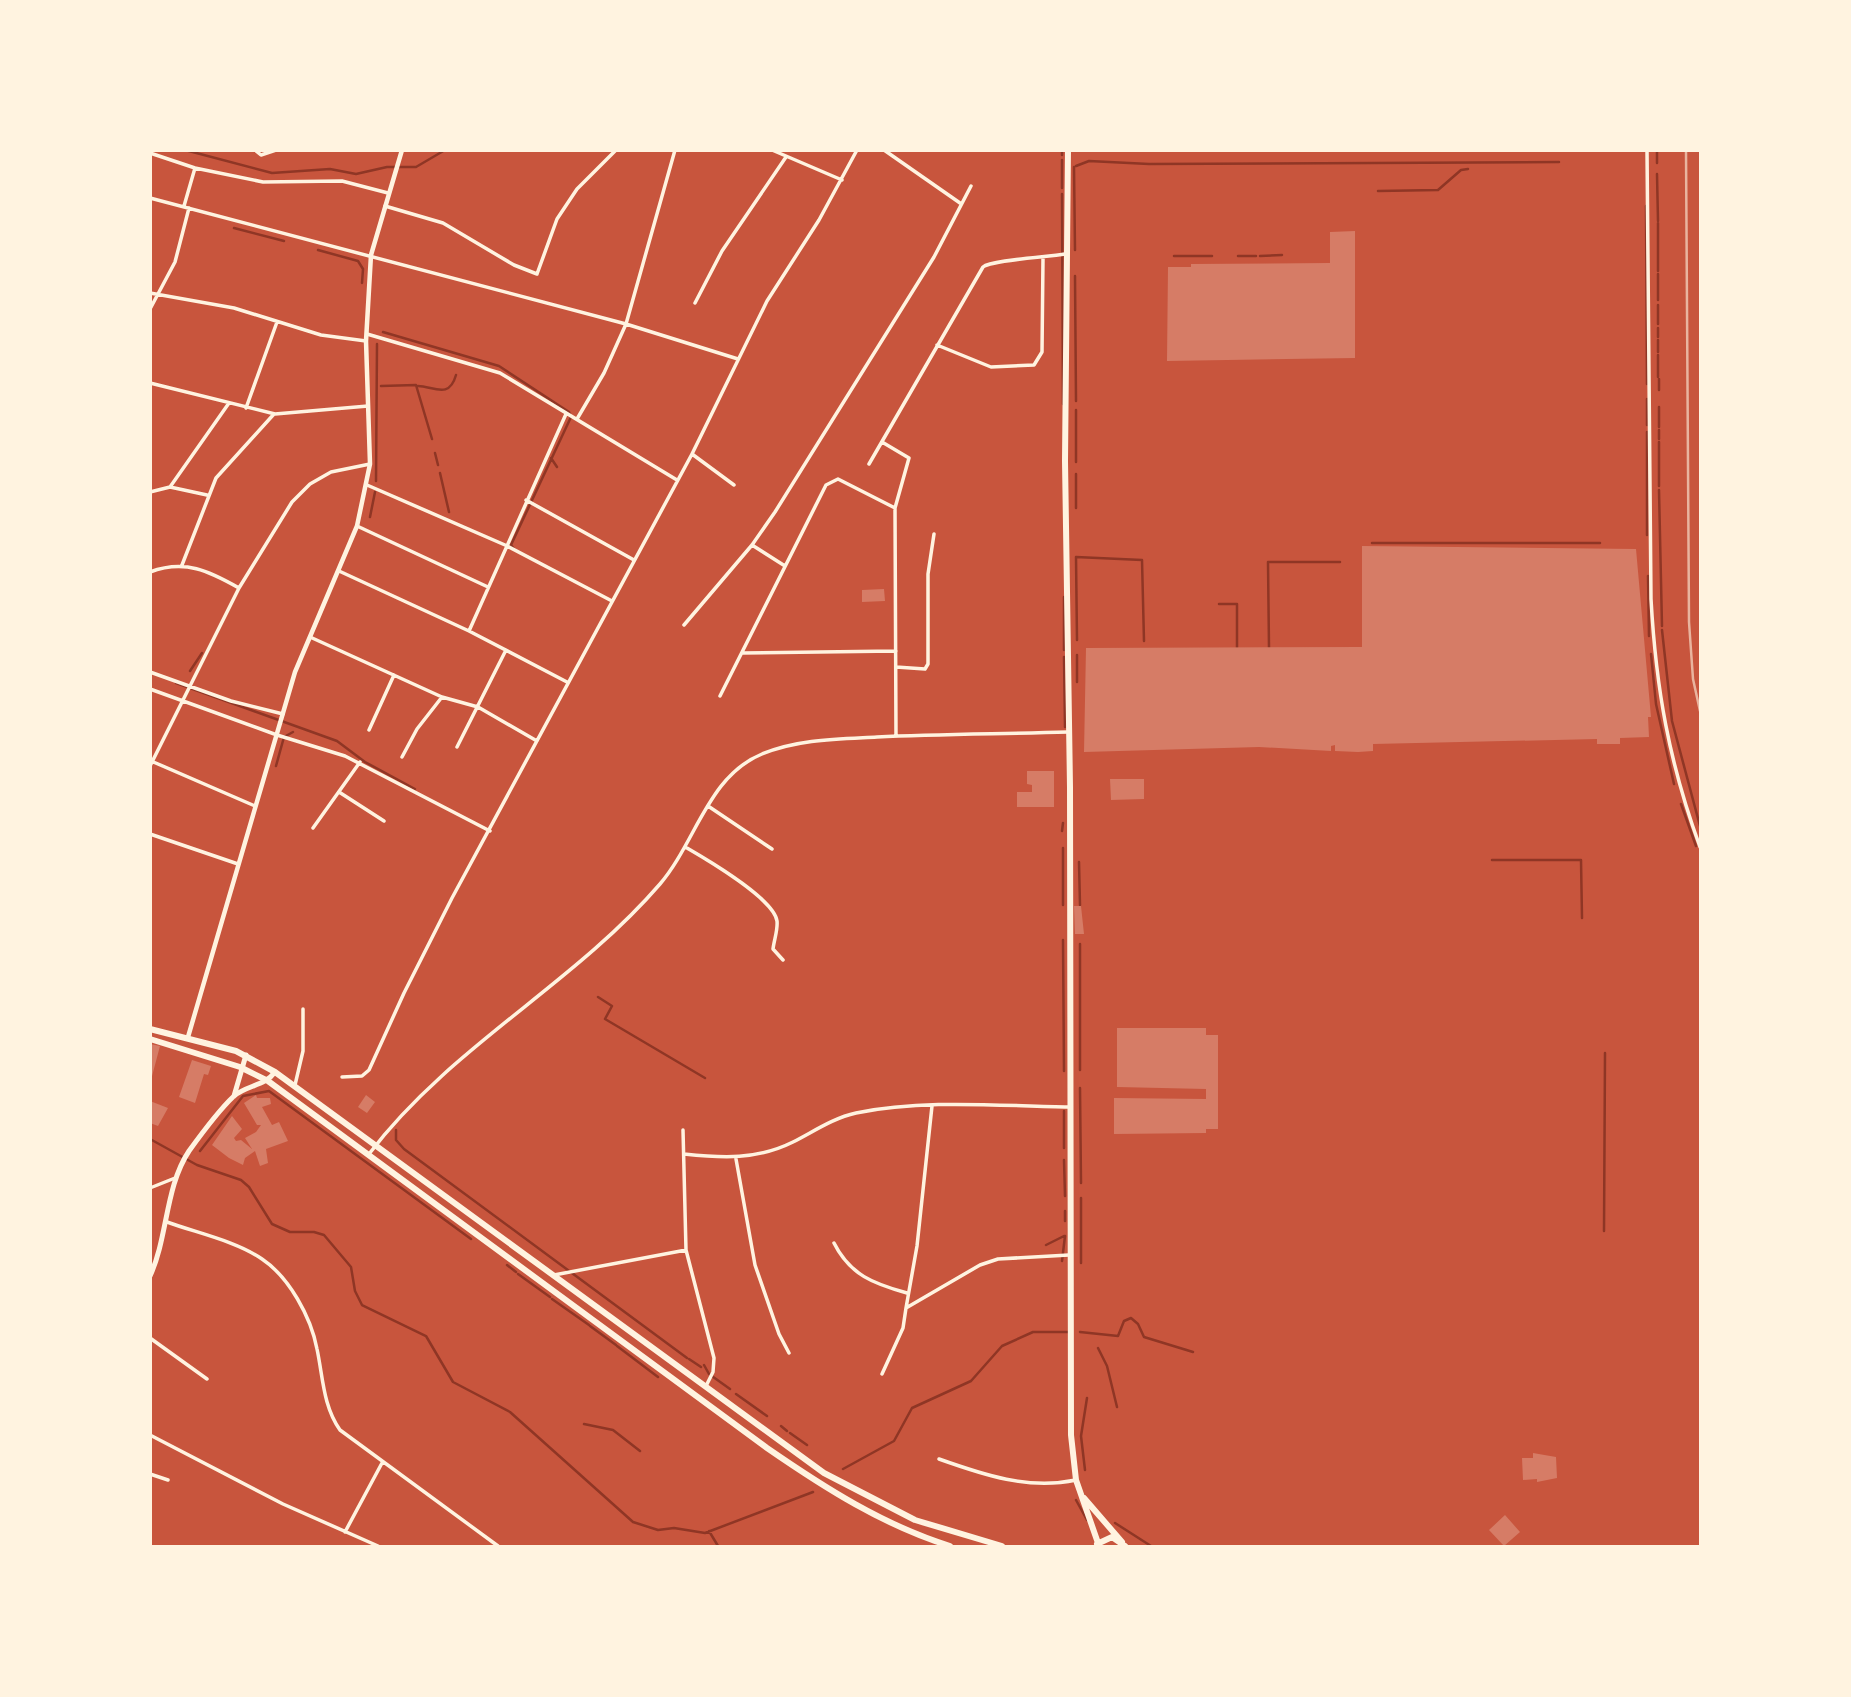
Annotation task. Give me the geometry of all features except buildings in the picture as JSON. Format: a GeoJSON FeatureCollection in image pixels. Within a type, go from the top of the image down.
{"type":"FeatureCollection","features":[{"type":"Feature","properties":{"kind":"main road"},"geometry":{"type":"LineString","coordinates":[[1068,150],[1065,461],[1070,732],[1071,1435],[1076,1480],[1097,1545],[1107,1538],[1125,1545]]}},
{"type":"Feature","properties":{"kind":"main road"},"geometry":{"type":"LineString","coordinates":[[150,1029],[188,1037],[246,1055],[295,1085],[824,1473],[856,1492],[947,1532],[1002,1546]]}},
{"type":"Feature","properties":{"kind":"main road"},"geometry":{"type":"LineString","coordinates":[[150,1039],[240,1067],[268,1081],[767,1448],[848,1502],[928,1543],[950,1546]]}},
{"type":"Feature","properties":{"kind":"main road"},"geometry":{"type":"LineString","coordinates":[[150,1276],[160,1255],[182,1165],[188,1153],[234,1096],[240,1067],[246,1055]]}},
{"type":"Feature","properties":{"kind":"main road"},"geometry":{"type":"LineString","coordinates":[[234,1096],[268,1081],[275,1072]]}},
{"type":"Feature","properties":{"kind":"main road"},"geometry":{"type":"LineString","coordinates":[[1081,1495],[1125,1545]]}},
{"type":"Feature","properties":{"kind":"street"},"geometry":{"type":"LineString","coordinates":[[254,150],[261,156],[276,150]]}},
{"type":"Feature","properties":{"kind":"street"},"geometry":{"type":"LineString","coordinates":[[188,1037],[308,636],[357,526],[367,485],[370,464],[370,406],[366,341],[371,255],[402,150]]}},
{"type":"Feature","properties":{"kind":"street"},"geometry":{"type":"LineString","coordinates":[[385,206],[443,223],[514,265],[537,274],[557,219],[577,189],[616,150]]}},
{"type":"Feature","properties":{"kind":"street"},"geometry":{"type":"LineString","coordinates":[[577,419],[604,373],[626,324],[675,150]]}},
{"type":"Feature","properties":{"kind":"street"},"geometry":{"type":"LineString","coordinates":[[772,150],[842,180]]}},
{"type":"Feature","properties":{"kind":"street"},"geometry":{"type":"LineString","coordinates":[[342,1077],[362,1076],[369,1070],[404,993],[567,682],[692,454],[767,302],[842,180],[857,150]]}},
{"type":"Feature","properties":{"kind":"street"},"geometry":{"type":"LineString","coordinates":[[884,150],[961,203]]}},
{"type":"Feature","properties":{"kind":"street"},"geometry":{"type":"LineString","coordinates":[[1647,150],[1651,599],[1655,669],[1670,755],[1700,847]]}},
{"type":"Feature","properties":{"kind":"street"},"geometry":{"type":"LineString","coordinates":[[150,153],[195,168],[263,182],[342,181],[389,190]]}},
{"type":"Feature","properties":{"kind":"street"},"geometry":{"type":"LineString","coordinates":[[695,303],[722,251],[786,157]]}},
{"type":"Feature","properties":{"kind":"street"},"geometry":{"type":"LineString","coordinates":[[150,309],[175,262],[195,168]]}},
{"type":"Feature","properties":{"kind":"street"},"geometry":{"type":"LineString","coordinates":[[684,625],[718,581],[752,545],[934,257],[971,186]]}},
{"type":"Feature","properties":{"kind":"street"},"geometry":{"type":"LineString","coordinates":[[150,198],[626,324],[738,359]]}},
{"type":"Feature","properties":{"kind":"street"},"geometry":{"type":"LineString","coordinates":[[869,464],[937,345],[988,263],[1043,259],[1066,254]]}},
{"type":"Feature","properties":{"kind":"street"},"geometry":{"type":"LineString","coordinates":[[937,345],[990,367],[1034,365],[1042,352],[1043,259]]}},
{"type":"Feature","properties":{"kind":"street"},"geometry":{"type":"LineString","coordinates":[[150,293],[234,308],[321,335],[366,341]]}},
{"type":"Feature","properties":{"kind":"street"},"geometry":{"type":"LineString","coordinates":[[246,408],[277,323]]}},
{"type":"Feature","properties":{"kind":"street"},"geometry":{"type":"LineString","coordinates":[[367,334],[488,368],[677,480]]}},
{"type":"Feature","properties":{"kind":"street"},"geometry":{"type":"LineString","coordinates":[[150,383],[275,414],[370,406]]}},
{"type":"Feature","properties":{"kind":"street"},"geometry":{"type":"LineString","coordinates":[[170,487],[229,403]]}},
{"type":"Feature","properties":{"kind":"street"},"geometry":{"type":"LineString","coordinates":[[182,565],[207,495],[228,462],[275,414]]}},
{"type":"Feature","properties":{"kind":"street"},"geometry":{"type":"LineString","coordinates":[[469,631],[505,545],[566,414]]}},
{"type":"Feature","properties":{"kind":"street"},"geometry":{"type":"LineString","coordinates":[[882,442],[909,457],[895,508],[896,736]]}},
{"type":"Feature","properties":{"kind":"street"},"geometry":{"type":"LineString","coordinates":[[692,454],[734,485]]}},
{"type":"Feature","properties":{"kind":"street"},"geometry":{"type":"LineString","coordinates":[[255,806],[151,763],[239,588],[266,540],[292,502],[310,484],[331,471],[370,464]]}},
{"type":"Feature","properties":{"kind":"street"},"geometry":{"type":"LineString","coordinates":[[720,696],[830,481],[838,479],[895,508]]}},
{"type":"Feature","properties":{"kind":"street"},"geometry":{"type":"LineString","coordinates":[[367,485],[505,545],[612,601]]}},
{"type":"Feature","properties":{"kind":"street"},"geometry":{"type":"LineString","coordinates":[[150,492],[170,487],[207,495]]}},
{"type":"Feature","properties":{"kind":"street"},"geometry":{"type":"LineString","coordinates":[[526,500],[634,560]]}},
{"type":"Feature","properties":{"kind":"street"},"geometry":{"type":"LineString","coordinates":[[357,526],[488,587]]}},
{"type":"Feature","properties":{"kind":"street"},"geometry":{"type":"LineString","coordinates":[[896,667],[925,669],[928,664],[928,574],[934,534]]}},
{"type":"Feature","properties":{"kind":"street"},"geometry":{"type":"LineString","coordinates":[[752,545],[785,566]]}},
{"type":"Feature","properties":{"kind":"street"},"geometry":{"type":"LineString","coordinates":[[150,572],[182,565],[203,569],[239,588]]}},
{"type":"Feature","properties":{"kind":"street"},"geometry":{"type":"LineString","coordinates":[[339,571],[469,631],[567,682]]}},
{"type":"Feature","properties":{"kind":"street"},"geometry":{"type":"LineString","coordinates":[[308,636],[442,696],[478,707],[537,741]]}},
{"type":"Feature","properties":{"kind":"street"},"geometry":{"type":"LineString","coordinates":[[457,747],[506,650]]}},
{"type":"Feature","properties":{"kind":"street"},"geometry":{"type":"LineString","coordinates":[[742,653],[896,651]]}},
{"type":"Feature","properties":{"kind":"street"},"geometry":{"type":"LineString","coordinates":[[150,671],[189,688],[282,718]]}},
{"type":"Feature","properties":{"kind":"street"},"geometry":{"type":"LineString","coordinates":[[369,730],[394,675]]}},
{"type":"Feature","properties":{"kind":"street"},"geometry":{"type":"LineString","coordinates":[[150,689],[360,762],[490,831]]}},
{"type":"Feature","properties":{"kind":"street"},"geometry":{"type":"LineString","coordinates":[[402,757],[417,729],[442,696]]}},
{"type":"Feature","properties":{"kind":"street"},"geometry":{"type":"LineString","coordinates":[[368,1154],[434,1079],[540,995],[630,916],[687,848],[708,806],[730,774],[744,763],[793,744],[896,736],[1070,732]]}},
{"type":"Feature","properties":{"kind":"street"},"geometry":{"type":"LineString","coordinates":[[313,828],[360,762]]}},
{"type":"Feature","properties":{"kind":"street"},"geometry":{"type":"LineString","coordinates":[[339,792],[384,821]]}},
{"type":"Feature","properties":{"kind":"street"},"geometry":{"type":"LineString","coordinates":[[708,806],[772,849]]}},
{"type":"Feature","properties":{"kind":"street"},"geometry":{"type":"LineString","coordinates":[[150,834],[238,864]]}},
{"type":"Feature","properties":{"kind":"street"},"geometry":{"type":"LineString","coordinates":[[687,848],[740,881],[774,914],[777,922],[773,949],[783,960]]}},
{"type":"Feature","properties":{"kind":"street"},"geometry":{"type":"LineString","coordinates":[[295,1085],[303,1051],[303,1009]]}},
{"type":"Feature","properties":{"kind":"street"},"geometry":{"type":"LineString","coordinates":[[882,1374],[903,1328],[917,1246],[932,1105]]}},
{"type":"Feature","properties":{"kind":"street"},"geometry":{"type":"LineString","coordinates":[[684,1154],[736,1159],[775,1150],[853,1114],[932,1105],[1069,1107]]}},
{"type":"Feature","properties":{"kind":"street"},"geometry":{"type":"LineString","coordinates":[[683,1130],[686,1250],[714,1358],[713,1372],[706,1386]]}},
{"type":"Feature","properties":{"kind":"street"},"geometry":{"type":"LineString","coordinates":[[736,1159],[755,1265],[779,1334],[789,1353]]}},
{"type":"Feature","properties":{"kind":"street"},"geometry":{"type":"LineString","coordinates":[[150,1188],[177,1178]]}},
{"type":"Feature","properties":{"kind":"street"},"geometry":{"type":"LineString","coordinates":[[167,1222],[255,1254],[275,1270],[302,1307],[312,1328],[332,1419],[340,1430],[498,1546]]}},
{"type":"Feature","properties":{"kind":"street"},"geometry":{"type":"LineString","coordinates":[[834,1243],[856,1274],[907,1293]]}},
{"type":"Feature","properties":{"kind":"street"},"geometry":{"type":"LineString","coordinates":[[554,1275],[686,1250]]}},
{"type":"Feature","properties":{"kind":"street"},"geometry":{"type":"LineString","coordinates":[[906,1308],[980,1265],[998,1259],[1069,1255]]}},
{"type":"Feature","properties":{"kind":"street"},"geometry":{"type":"LineString","coordinates":[[150,1338],[207,1379]]}},
{"type":"Feature","properties":{"kind":"street"},"geometry":{"type":"LineString","coordinates":[[150,1435],[283,1504],[378,1546]]}},
{"type":"Feature","properties":{"kind":"street"},"geometry":{"type":"LineString","coordinates":[[939,1459],[1014,1482],[1060,1483],[1076,1480]]}},
{"type":"Feature","properties":{"kind":"street"},"geometry":{"type":"LineString","coordinates":[[345,1532],[382,1463]]}},
{"type":"Feature","properties":{"kind":"street"},"geometry":{"type":"LineString","coordinates":[[150,1474],[168,1480]]}},
{"type":"Feature","properties":{"kind":"waterway"},"geometry":{"type":"LineString","coordinates":[[185,150],[272,173],[330,169],[356,174],[387,167],[416,167],[445,150]]}},
{"type":"Feature","properties":{"kind":"waterway"},"geometry":{"type":"LineString","coordinates":[[1062,150],[1062,155]]}},
{"type":"Feature","properties":{"kind":"waterway"},"geometry":{"type":"LineString","coordinates":[[1657,150],[1657,163]]}},
{"type":"Feature","properties":{"kind":"waterway"},"geometry":{"type":"LineString","coordinates":[[1062,160],[1062,188]]}},
{"type":"Feature","properties":{"kind":"waterway"},"geometry":{"type":"LineString","coordinates":[[1076,166],[1089,161],[1149,164],[1559,162]]}},
{"type":"Feature","properties":{"kind":"waterway"},"geometry":{"type":"LineString","coordinates":[[1074,167],[1075,250]]}},
{"type":"Feature","properties":{"kind":"waterway"},"geometry":{"type":"LineString","coordinates":[[1378,191],[1438,190],[1461,170],[1468,169]]}},
{"type":"Feature","properties":{"kind":"waterway"},"geometry":{"type":"LineString","coordinates":[[1657,174],[1658,221]]}},
{"type":"Feature","properties":{"kind":"waterway"},"geometry":{"type":"LineString","coordinates":[[1062,194],[1063,404]]}},
{"type":"Feature","properties":{"kind":"waterway"},"geometry":{"type":"LineString","coordinates":[[1646,206],[1647,384]]}},
{"type":"Feature","properties":{"kind":"waterway"},"geometry":{"type":"LineString","coordinates":[[1658,223],[1658,271]]}},
{"type":"Feature","properties":{"kind":"waterway"},"geometry":{"type":"LineString","coordinates":[[234,228],[284,241]]}},
{"type":"Feature","properties":{"kind":"waterway"},"geometry":{"type":"LineString","coordinates":[[318,250],[358,261],[363,269],[362,283]]}},
{"type":"Feature","properties":{"kind":"waterway"},"geometry":{"type":"LineString","coordinates":[[1260,256],[1282,255]]}},
{"type":"Feature","properties":{"kind":"waterway"},"geometry":{"type":"LineString","coordinates":[[1174,256],[1212,256]]}},
{"type":"Feature","properties":{"kind":"waterway"},"geometry":{"type":"LineString","coordinates":[[1238,256],[1256,256]]}},
{"type":"Feature","properties":{"kind":"waterway"},"geometry":{"type":"LineString","coordinates":[[1658,274],[1658,300]]}},
{"type":"Feature","properties":{"kind":"waterway"},"geometry":{"type":"LineString","coordinates":[[1075,276],[1076,401]]}},
{"type":"Feature","properties":{"kind":"waterway"},"geometry":{"type":"LineString","coordinates":[[1658,305],[1658,324]]}},
{"type":"Feature","properties":{"kind":"waterway"},"geometry":{"type":"LineString","coordinates":[[1658,328],[1658,337]]}},
{"type":"Feature","properties":{"kind":"waterway"},"geometry":{"type":"LineString","coordinates":[[383,332],[499,366],[569,412],[571,417],[511,545],[514,549]]}},
{"type":"Feature","properties":{"kind":"waterway"},"geometry":{"type":"LineString","coordinates":[[1658,340],[1658,352]]}},
{"type":"Feature","properties":{"kind":"waterway"},"geometry":{"type":"LineString","coordinates":[[376,481],[377,344]]}},
{"type":"Feature","properties":{"kind":"waterway"},"geometry":{"type":"LineString","coordinates":[[1658,355],[1658,377]]}},
{"type":"Feature","properties":{"kind":"waterway"},"geometry":{"type":"LineString","coordinates":[[418,386],[445,389],[453,383],[456,375]]}},
{"type":"Feature","properties":{"kind":"waterway"},"geometry":{"type":"LineString","coordinates":[[1659,379],[1659,390]]}},
{"type":"Feature","properties":{"kind":"waterway"},"geometry":{"type":"LineString","coordinates":[[381,386],[416,385],[432,439]]}},
{"type":"Feature","properties":{"kind":"waterway"},"geometry":{"type":"LineString","coordinates":[[1647,399],[1647,425]]}},
{"type":"Feature","properties":{"kind":"waterway"},"geometry":{"type":"LineString","coordinates":[[1659,407],[1659,427]]}},
{"type":"Feature","properties":{"kind":"waterway"},"geometry":{"type":"LineString","coordinates":[[1076,410],[1076,462]]}},
{"type":"Feature","properties":{"kind":"waterway"},"geometry":{"type":"LineString","coordinates":[[1659,430],[1659,439]]}},
{"type":"Feature","properties":{"kind":"waterway"},"geometry":{"type":"LineString","coordinates":[[1647,432],[1647,535]]}},
{"type":"Feature","properties":{"kind":"waterway"},"geometry":{"type":"LineString","coordinates":[[1659,442],[1659,486]]}},
{"type":"Feature","properties":{"kind":"waterway"},"geometry":{"type":"LineString","coordinates":[[435,453],[438,465]]}},
{"type":"Feature","properties":{"kind":"waterway"},"geometry":{"type":"LineString","coordinates":[[551,458],[557,467]]}},
{"type":"Feature","properties":{"kind":"waterway"},"geometry":{"type":"LineString","coordinates":[[440,473],[449,512]]}},
{"type":"Feature","properties":{"kind":"waterway"},"geometry":{"type":"LineString","coordinates":[[1076,474],[1076,508]]}},
{"type":"Feature","properties":{"kind":"waterway"},"geometry":{"type":"LineString","coordinates":[[1659,490],[1662,626]]}},
{"type":"Feature","properties":{"kind":"waterway"},"geometry":{"type":"LineString","coordinates":[[370,517],[375,492]]}},
{"type":"Feature","properties":{"kind":"waterway"},"geometry":{"type":"LineString","coordinates":[[1372,543],[1600,543]]}},
{"type":"Feature","properties":{"kind":"waterway"},"geometry":{"type":"LineString","coordinates":[[1077,640],[1076,557],[1142,560],[1144,641]]}},
{"type":"Feature","properties":{"kind":"waterway"},"geometry":{"type":"LineString","coordinates":[[1269,648],[1268,562],[1340,562]]}},
{"type":"Feature","properties":{"kind":"waterway"},"geometry":{"type":"LineString","coordinates":[[1648,576],[1649,636]]}},
{"type":"Feature","properties":{"kind":"waterway"},"geometry":{"type":"LineString","coordinates":[[1064,597],[1064,650]]}},
{"type":"Feature","properties":{"kind":"waterway"},"geometry":{"type":"LineString","coordinates":[[1219,604],[1237,604],[1237,649]]}},
{"type":"Feature","properties":{"kind":"waterway"},"geometry":{"type":"LineString","coordinates":[[1662,630],[1672,721],[1700,826]]}},
{"type":"Feature","properties":{"kind":"waterway"},"geometry":{"type":"LineString","coordinates":[[190,671],[202,653]]}},
{"type":"Feature","properties":{"kind":"waterway"},"geometry":{"type":"LineString","coordinates":[[1651,654],[1656,704],[1674,784]]}},
{"type":"Feature","properties":{"kind":"waterway"},"geometry":{"type":"LineString","coordinates":[[1077,655],[1077,682]]}},
{"type":"Feature","properties":{"kind":"waterway"},"geometry":{"type":"LineString","coordinates":[[1064,657],[1065,727]]}},
{"type":"Feature","properties":{"kind":"waterway"},"geometry":{"type":"LineString","coordinates":[[176,683],[337,741],[365,762],[415,789]]}},
{"type":"Feature","properties":{"kind":"waterway"},"geometry":{"type":"LineString","coordinates":[[276,766],[284,737],[293,732]]}},
{"type":"Feature","properties":{"kind":"waterway"},"geometry":{"type":"LineString","coordinates":[[1681,804],[1696,846]]}},
{"type":"Feature","properties":{"kind":"waterway"},"geometry":{"type":"LineString","coordinates":[[1062,831],[1063,823]]}},
{"type":"Feature","properties":{"kind":"waterway"},"geometry":{"type":"LineString","coordinates":[[1063,848],[1063,905]]}},
{"type":"Feature","properties":{"kind":"waterway"},"geometry":{"type":"LineString","coordinates":[[1492,860],[1581,860],[1582,918]]}},
{"type":"Feature","properties":{"kind":"waterway"},"geometry":{"type":"LineString","coordinates":[[1079,862],[1080,905]]}},
{"type":"Feature","properties":{"kind":"waterway"},"geometry":{"type":"LineString","coordinates":[[1063,940],[1064,1071]]}},
{"type":"Feature","properties":{"kind":"waterway"},"geometry":{"type":"LineString","coordinates":[[1080,944],[1080,1070]]}},
{"type":"Feature","properties":{"kind":"waterway"},"geometry":{"type":"LineString","coordinates":[[598,997],[612,1006],[605,1019],[705,1078]]}},
{"type":"Feature","properties":{"kind":"waterway"},"geometry":{"type":"LineString","coordinates":[[1604,1231],[1605,1053]]}},
{"type":"Feature","properties":{"kind":"waterway"},"geometry":{"type":"LineString","coordinates":[[1080,1088],[1081,1183]]}},
{"type":"Feature","properties":{"kind":"waterway"},"geometry":{"type":"LineString","coordinates":[[200,1151],[243,1096],[269,1091],[471,1239]]}},
{"type":"Feature","properties":{"kind":"waterway"},"geometry":{"type":"LineString","coordinates":[[1064,1111],[1064,1148]]}},
{"type":"Feature","properties":{"kind":"waterway"},"geometry":{"type":"LineString","coordinates":[[396,1130],[396,1140],[404,1149],[687,1358]]}},
{"type":"Feature","properties":{"kind":"waterway"},"geometry":{"type":"LineString","coordinates":[[150,1139],[197,1165],[241,1180],[249,1187],[272,1224],[290,1232],[314,1232],[324,1235],[351,1267],[355,1291],[362,1305],[426,1336],[453,1382],[510,1412],[633,1522],[658,1530],[674,1528],[705,1533],[813,1492]]}},
{"type":"Feature","properties":{"kind":"waterway"},"geometry":{"type":"LineString","coordinates":[[1064,1160],[1065,1196]]}},
{"type":"Feature","properties":{"kind":"waterway"},"geometry":{"type":"LineString","coordinates":[[1081,1198],[1081,1216]]}},
{"type":"Feature","properties":{"kind":"waterway"},"geometry":{"type":"LineString","coordinates":[[1065,1211],[1065,1221]]}},
{"type":"Feature","properties":{"kind":"waterway"},"geometry":{"type":"LineString","coordinates":[[1081,1216],[1081,1263]]}},
{"type":"Feature","properties":{"kind":"waterway"},"geometry":{"type":"LineString","coordinates":[[1046,1245],[1064,1236]]}},
{"type":"Feature","properties":{"kind":"waterway"},"geometry":{"type":"LineString","coordinates":[[1062,1261],[1065,1236]]}},
{"type":"Feature","properties":{"kind":"waterway"},"geometry":{"type":"LineString","coordinates":[[507,1265],[516,1272]]}},
{"type":"Feature","properties":{"kind":"waterway"},"geometry":{"type":"LineString","coordinates":[[518,1274],[550,1297]]}},
{"type":"Feature","properties":{"kind":"waterway"},"geometry":{"type":"LineString","coordinates":[[552,1299],[589,1325]]}},
{"type":"Feature","properties":{"kind":"waterway"},"geometry":{"type":"LineString","coordinates":[[1080,1332],[1118,1336],[1124,1321],[1131,1318],[1138,1324],[1144,1337],[1193,1352]]}},
{"type":"Feature","properties":{"kind":"waterway"},"geometry":{"type":"LineString","coordinates":[[590,1326],[616,1345]]}},
{"type":"Feature","properties":{"kind":"waterway"},"geometry":{"type":"LineString","coordinates":[[843,1469],[894,1441],[912,1408],[971,1381],[1002,1346],[1033,1332],[1068,1332]]}},
{"type":"Feature","properties":{"kind":"waterway"},"geometry":{"type":"LineString","coordinates":[[617,1346],[658,1377]]}},
{"type":"Feature","properties":{"kind":"waterway"},"geometry":{"type":"LineString","coordinates":[[1098,1348],[1107,1366],[1117,1407]]}},
{"type":"Feature","properties":{"kind":"waterway"},"geometry":{"type":"LineString","coordinates":[[689,1359],[701,1367]]}},
{"type":"Feature","properties":{"kind":"waterway"},"geometry":{"type":"LineString","coordinates":[[704,1365],[709,1374],[730,1389]]}},
{"type":"Feature","properties":{"kind":"waterway"},"geometry":{"type":"LineString","coordinates":[[736,1394],[767,1416]]}},
{"type":"Feature","properties":{"kind":"waterway"},"geometry":{"type":"LineString","coordinates":[[1085,1470],[1081,1436],[1087,1398]]}},
{"type":"Feature","properties":{"kind":"waterway"},"geometry":{"type":"LineString","coordinates":[[584,1424],[613,1430],[640,1451]]}},
{"type":"Feature","properties":{"kind":"waterway"},"geometry":{"type":"LineString","coordinates":[[781,1426],[787,1431]]}},
{"type":"Feature","properties":{"kind":"waterway"},"geometry":{"type":"LineString","coordinates":[[790,1433],[807,1445]]}},
{"type":"Feature","properties":{"kind":"waterway"},"geometry":{"type":"LineString","coordinates":[[1076,1500],[1087,1520]]}},
{"type":"Feature","properties":{"kind":"waterway"},"geometry":{"type":"LineString","coordinates":[[1115,1523],[1151,1546]]}},
{"type":"Feature","properties":{"kind":"waterway"},"geometry":{"type":"LineString","coordinates":[[709,1531],[718,1546]]}},
{"type":"Feature","properties":{"kind":"railway"},"geometry":{"type":"LineString","coordinates":[[1686,150],[1689,622],[1693,679],[1700,711]]}}]}
